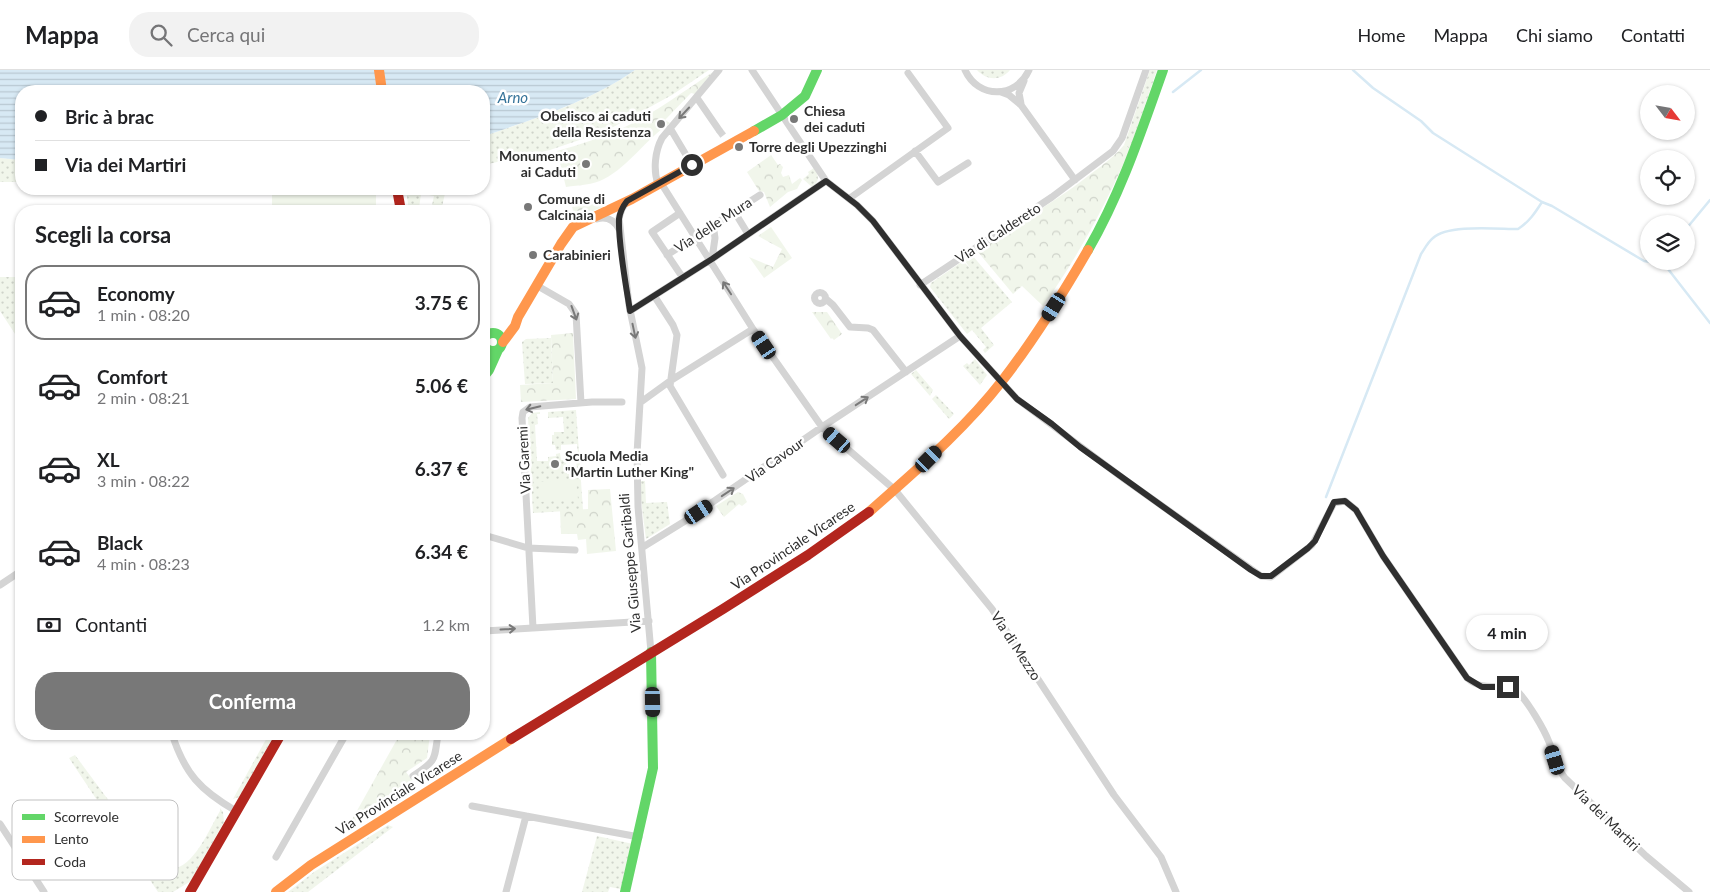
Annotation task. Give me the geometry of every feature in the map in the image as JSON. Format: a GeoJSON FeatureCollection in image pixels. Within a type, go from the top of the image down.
{"type":"FeatureCollection","features":[{"type":"Feature","properties":{"kind":"main road"},"geometry":{"type":"LineString","coordinates":[[379,70],[381,85]]}},
{"type":"Feature","properties":{"kind":"main road","name":"Via Provinciale Vicarese"},"geometry":{"type":"LineString","coordinates":[[276,892],[310,865],[808,555],[852,524],[895,490],[960,428],[1002,381],[1047,318],[1096,237],[1133,156],[1163,70]]}},
{"type":"Feature","properties":{"kind":"main road"},"geometry":{"type":"LineString","coordinates":[[491,341],[518,317],[570,229],[627,201],[692,165],[727,141],[782,114],[805,96],[816,73]]}},
{"type":"Feature","properties":{"kind":"main road","name":"Via Giuseppe Garibaldi"},"geometry":{"type":"LineString","coordinates":[[625,892],[639,838],[653,768],[651,652]]}},
{"type":"Feature","properties":{"kind":"main road"},"geometry":{"type":"LineString","coordinates":[[191,892],[277,740]]}},
{"type":"Feature","properties":{"kind":"street"},"geometry":{"type":"LineString","coordinates":[[660,183],[655,171],[657,152],[662,138],[719,70]]}},
{"type":"Feature","properties":{"kind":"street"},"geometry":{"type":"LineString","coordinates":[[752,70],[826,181],[850,198],[873,221],[960,336],[1002,381]]}},
{"type":"Feature","properties":{"kind":"street"},"geometry":{"type":"LineString","coordinates":[[965,70],[972,82],[981,88],[993,92],[1015,88],[1028,73]]}},
{"type":"Feature","properties":{"kind":"street","name":"Via di Caldereto"},"geometry":{"type":"LineString","coordinates":[[920,285],[1023,217],[1113,151],[1120,142],[1146,70]]}},
{"type":"Feature","properties":{"kind":"street"},"geometry":{"type":"LineString","coordinates":[[850,198],[948,128],[908,73]]}},
{"type":"Feature","properties":{"kind":"street"},"geometry":{"type":"LineString","coordinates":[[1021,105],[1019,93],[1028,73]]}},
{"type":"Feature","properties":{"kind":"street"},"geometry":{"type":"LineString","coordinates":[[1001,92],[1010,95],[1021,105],[1075,180]]}},
{"type":"Feature","properties":{"kind":"street"},"geometry":{"type":"LineString","coordinates":[[697,98],[719,130]]}},
{"type":"Feature","properties":{"kind":"street"},"geometry":{"type":"LineString","coordinates":[[670,128],[692,165]]}},
{"type":"Feature","properties":{"kind":"street"},"geometry":{"type":"LineString","coordinates":[[916,151],[938,182],[968,163]]}},
{"type":"Feature","properties":{"kind":"street"},"geometry":{"type":"LineString","coordinates":[[630,311],[711,260],[826,181]]}},
{"type":"Feature","properties":{"kind":"street","name":"Via di Mezzo"},"geometry":{"type":"LineString","coordinates":[[660,183],[711,260],[753,329],[822,427],[895,490],[992,609],[1114,795],[1162,857],[1176,892]]}},
{"type":"Feature","properties":{"kind":"street","name":"Via delle Mura"},"geometry":{"type":"LineString","coordinates":[[667,255],[760,195]]}},
{"type":"Feature","properties":{"kind":"street","name":"Via Giuseppe Garibaldi"},"geometry":{"type":"LineString","coordinates":[[627,201],[620,213],[620,231],[630,311],[642,368],[637,454],[638,507],[651,652]]}},
{"type":"Feature","properties":{"kind":"street"},"geometry":{"type":"LineString","coordinates":[[734,211],[748,234]]}},
{"type":"Feature","properties":{"kind":"street"},"geometry":{"type":"LineString","coordinates":[[680,213],[652,232],[683,278]]}},
{"type":"Feature","properties":{"kind":"street"},"geometry":{"type":"LineString","coordinates":[[582,222],[606,217],[617,225],[620,231]]}},
{"type":"Feature","properties":{"kind":"street"},"geometry":{"type":"LineString","coordinates":[[711,260],[715,238],[713,224]]}},
{"type":"Feature","properties":{"kind":"street"},"geometry":{"type":"LineString","coordinates":[[536,285],[570,304],[576,314],[581,403]]}},
{"type":"Feature","properties":{"kind":"street"},"geometry":{"type":"LineString","coordinates":[[655,296],[677,335],[670,386],[723,475]]}},
{"type":"Feature","properties":{"kind":"street"},"geometry":{"type":"LineString","coordinates":[[826,299],[831,302],[851,328],[868,328],[873,330],[906,372]]}},
{"type":"Feature","properties":{"kind":"street"},"geometry":{"type":"LineString","coordinates":[[641,402],[670,381],[753,329]]}},
{"type":"Feature","properties":{"kind":"street","name":"Via Cavour"},"geometry":{"type":"LineString","coordinates":[[643,547],[686,521],[822,427],[960,336]]}},
{"type":"Feature","properties":{"kind":"street","name":"Via dei Martiri"},"geometry":{"type":"LineString","coordinates":[[1002,381],[1021,402],[1080,447],[1251,570],[1266,577],[1274,575],[1315,541],[1334,502],[1341,500],[1349,502],[1361,516],[1383,556],[1467,678],[1482,687],[1508,687],[1517,691],[1543,729],[1561,773],[1646,856],[1689,892]]}},
{"type":"Feature","properties":{"kind":"street","name":"Via Garemi"},"geometry":{"type":"LineString","coordinates":[[528,548],[523,412],[530,407],[622,402]]}},
{"type":"Feature","properties":{"kind":"street"},"geometry":{"type":"LineString","coordinates":[[490,536],[528,548],[575,550]]}},
{"type":"Feature","properties":{"kind":"street"},"geometry":{"type":"LineString","coordinates":[[528,548],[533,628]]}},
{"type":"Feature","properties":{"kind":"street"},"geometry":{"type":"LineString","coordinates":[[0,585],[15,575]]}},
{"type":"Feature","properties":{"kind":"street"},"geometry":{"type":"LineString","coordinates":[[490,631],[649,621]]}},
{"type":"Feature","properties":{"kind":"street"},"geometry":{"type":"LineString","coordinates":[[174,740],[184,764],[195,781],[209,794],[236,811]]}},
{"type":"Feature","properties":{"kind":"street"},"geometry":{"type":"LineString","coordinates":[[276,857],[343,740]]}},
{"type":"Feature","properties":{"kind":"street"},"geometry":{"type":"LineString","coordinates":[[413,776],[433,760],[437,740]]}},
{"type":"Feature","properties":{"kind":"street"},"geometry":{"type":"LineString","coordinates":[[472,806],[639,838]]}},
{"type":"Feature","properties":{"kind":"street"},"geometry":{"type":"LineString","coordinates":[[506,892],[526,816]]}},
{"type":"Feature","properties":{"kind":"street"},"geometry":{"type":"LineString","coordinates":[[0,824],[12,843]]}},
{"type":"Feature","properties":{"kind":"street"},"geometry":{"type":"LineString","coordinates":[[36,880],[44,892]]}},
{"type":"Feature","properties":{"kind":"green space"},"geometry":{"type":"Polygon","coordinates":[[[635,70],[709,70],[672,95],[606,131],[550,150],[490,164],[490,134],[543,116],[581,100],[635,70]]]}},
{"type":"Feature","properties":{"kind":"green space"},"geometry":{"type":"Polygon","coordinates":[[[977,70],[1010,70],[998,78],[989,78],[977,70]]]}},
{"type":"Feature","properties":{"kind":"green space"},"geometry":{"type":"Polygon","coordinates":[[[1150,70],[1157,70],[1130,149],[1124,145],[1150,70]]]}},
{"type":"Feature","properties":{"kind":"green space"},"geometry":{"type":"Polygon","coordinates":[[[713,72],[695,94],[691,93],[665,120],[670,123],[661,129],[613,174],[600,181],[586,185],[566,187],[557,151],[599,138],[635,122],[713,72]]]}},
{"type":"Feature","properties":{"kind":"green space"},"geometry":{"type":"Polygon","coordinates":[[[1124,145],[1130,149],[1101,210],[1068,269],[1043,306],[1022,286],[1013,294],[978,252],[1078,184],[1109,160],[1124,145]]]}},
{"type":"Feature","properties":{"kind":"green space"},"geometry":{"type":"Polygon","coordinates":[[[771,155],[778,165],[780,164],[783,167],[781,173],[783,177],[789,175],[792,184],[800,178],[802,180],[797,189],[788,192],[770,207],[764,192],[759,191],[747,172],[771,155]]]}},
{"type":"Feature","properties":{"kind":"green space"},"geometry":{"type":"Polygon","coordinates":[[[0,158],[15,159],[15,182],[0,182],[0,158]]]}},
{"type":"Feature","properties":{"kind":"green space"},"geometry":{"type":"Polygon","coordinates":[[[814,168],[818,178],[812,187],[803,179],[814,168]]]}},
{"type":"Feature","properties":{"kind":"green space"},"geometry":{"type":"Polygon","coordinates":[[[272,195],[376,195],[376,205],[272,205],[272,195]]]}},
{"type":"Feature","properties":{"kind":"green space"},"geometry":{"type":"Polygon","coordinates":[[[407,195],[421,195],[419,205],[408,205],[407,195]]]}},
{"type":"Feature","properties":{"kind":"green space"},"geometry":{"type":"Polygon","coordinates":[[[429,195],[445,195],[442,205],[432,205],[434,196],[429,195]]]}},
{"type":"Feature","properties":{"kind":"green space"},"geometry":{"type":"Polygon","coordinates":[[[600,199],[603,207],[575,218],[572,207],[600,199]]]}},
{"type":"Feature","properties":{"kind":"green space"},"geometry":{"type":"Polygon","coordinates":[[[771,227],[792,258],[764,278],[749,257],[773,267],[782,249],[758,236],[771,227]]]}},
{"type":"Feature","properties":{"kind":"green space"},"geometry":{"type":"Polygon","coordinates":[[[972,255],[1012,302],[981,328],[994,345],[985,353],[983,350],[986,347],[972,330],[967,334],[930,287],[931,283],[963,261],[971,269],[964,260],[972,255]]]}},
{"type":"Feature","properties":{"kind":"green space"},"geometry":{"type":"Polygon","coordinates":[[[0,277],[15,277],[15,334],[0,311],[0,277]]]}},
{"type":"Feature","properties":{"kind":"green space"},"geometry":{"type":"Polygon","coordinates":[[[812,312],[827,312],[842,334],[834,340],[831,339],[812,312]]]}},
{"type":"Feature","properties":{"kind":"green space"},"geometry":{"type":"Polygon","coordinates":[[[573,333],[576,399],[521,402],[520,385],[553,383],[551,335],[573,333]]]}},
{"type":"Feature","properties":{"kind":"green space"},"geometry":{"type":"Polygon","coordinates":[[[551,338],[553,383],[525,384],[522,342],[526,339],[551,338]]]}},
{"type":"Feature","properties":{"kind":"green space"},"geometry":{"type":"Polygon","coordinates":[[[975,359],[987,375],[980,385],[963,366],[967,363],[969,365],[975,359]]]}},
{"type":"Feature","properties":{"kind":"green space"},"geometry":{"type":"Polygon","coordinates":[[[916,370],[933,390],[930,396],[911,374],[916,370]]]}},
{"type":"Feature","properties":{"kind":"green space"},"geometry":{"type":"Polygon","coordinates":[[[936,395],[954,414],[949,419],[932,399],[936,395]]]}},
{"type":"Feature","properties":{"kind":"green space","name":"Scuola Media \"Martin Luther King\""},"geometry":{"type":"Polygon","coordinates":[[[576,410],[583,510],[533,513],[528,418],[532,413],[540,412],[540,414],[537,414],[538,424],[535,425],[537,461],[548,461],[548,457],[556,456],[556,454],[560,453],[561,460],[566,460],[567,474],[577,474],[577,444],[561,445],[561,450],[556,450],[555,445],[552,445],[552,435],[554,435],[554,432],[564,432],[563,417],[548,418],[548,412],[576,410]]]}},
{"type":"Feature","properties":{"kind":"green space"},"geometry":{"type":"Polygon","coordinates":[[[576,479],[578,499],[540,502],[539,482],[576,479]]]}},
{"type":"Feature","properties":{"kind":"green space"},"geometry":{"type":"Polygon","coordinates":[[[641,481],[645,481],[646,503],[667,502],[670,524],[646,539],[641,500],[641,481]]]}},
{"type":"Feature","properties":{"kind":"green space"},"geometry":{"type":"Polygon","coordinates":[[[610,489],[616,551],[587,554],[586,539],[578,540],[577,534],[561,534],[560,511],[588,509],[588,490],[610,489]]]}},
{"type":"Feature","properties":{"kind":"green space"},"geometry":{"type":"Polygon","coordinates":[[[738,492],[743,494],[747,502],[742,506],[739,504],[724,517],[716,506],[738,492]]]}},
{"type":"Feature","properties":{"kind":"green space"},"geometry":{"type":"Polygon","coordinates":[[[266,740],[272,740],[239,797],[233,799],[266,740]]]}},
{"type":"Feature","properties":{"kind":"green space"},"geometry":{"type":"Polygon","coordinates":[[[397,740],[429,740],[427,758],[406,772],[415,784],[349,825],[397,740]]]}},
{"type":"Feature","properties":{"kind":"green space"},"geometry":{"type":"Polygon","coordinates":[[[75,755],[108,800],[97,800],[69,758],[75,755]]]}},
{"type":"Feature","properties":{"kind":"green space"},"geometry":{"type":"Polygon","coordinates":[[[220,808],[223,812],[224,822],[191,881],[173,892],[158,892],[150,880],[178,880],[178,867],[193,856],[201,845],[220,808]]]}},
{"type":"Feature","properties":{"kind":"green space"},"geometry":{"type":"Polygon","coordinates":[[[388,825],[393,827],[308,892],[288,892],[314,872],[388,825]]]}},
{"type":"Feature","properties":{"kind":"green space"},"geometry":{"type":"Polygon","coordinates":[[[597,836],[633,844],[621,889],[610,887],[608,892],[582,892],[597,836]]]}},
{"type":"Feature","properties":{"kind":"water","name":"Arno"},"geometry":{"type":"Polygon","coordinates":[[[0,70],[635,70],[581,100],[490,134],[490,85],[15,85],[15,159],[0,158],[0,70]]]}},
{"type":"Feature","properties":{"kind":"waterway"},"geometry":{"type":"LineString","coordinates":[[1173,92],[1201,70]]}},
{"type":"Feature","properties":{"kind":"waterway"},"geometry":{"type":"LineString","coordinates":[[1353,70],[1373,88],[1421,121],[1433,133],[1542,202],[1552,206],[1640,259]]}},
{"type":"Feature","properties":{"kind":"waterway"},"geometry":{"type":"LineString","coordinates":[[1695,218],[1710,200]]}},
{"type":"Feature","properties":{"kind":"waterway"},"geometry":{"type":"LineString","coordinates":[[1326,497],[1421,254],[1428,243],[1440,234],[1461,229],[1518,229],[1532,217],[1542,202]]}},
{"type":"Feature","properties":{"kind":"waterway"},"geometry":{"type":"LineString","coordinates":[[1669,270],[1710,323]]}},
{"type":"Feature","properties":{"kind":"tunnel"},"geometry":{"type":"LineString","coordinates":[[719,130],[725,138]]}},
{"type":"Feature","properties":{"kind":"traffic: fast"},"geometry":{"type":"LineString","coordinates":[[754,131],[782,115],[805,96],[817,70]]}},
{"type":"Feature","properties":{"kind":"traffic: fast"},"geometry":{"type":"LineString","coordinates":[[1088,250],[1111,207],[1163,70]]}},
{"type":"Feature","properties":{"kind":"traffic: fast"},"geometry":{"type":"LineString","coordinates":[[490,333],[500,335],[502,342]]}},
{"type":"Feature","properties":{"kind":"traffic: fast"},"geometry":{"type":"LineString","coordinates":[[490,351],[500,349],[502,342]]}},
{"type":"Feature","properties":{"kind":"traffic: fast"},"geometry":{"type":"LineString","coordinates":[[490,368],[498,350]]}},
{"type":"Feature","properties":{"kind":"traffic: fast"},"geometry":{"type":"LineString","coordinates":[[625,892],[653,768],[651,652]]}},
{"type":"Feature","properties":{"kind":"traffic: slow"},"geometry":{"type":"LineString","coordinates":[[379,70],[381,85]]}},
{"type":"Feature","properties":{"kind":"traffic: slow"},"geometry":{"type":"LineString","coordinates":[[503,342],[515,326],[518,317],[573,227],[632,199],[754,131]]}},
{"type":"Feature","properties":{"kind":"traffic: slow"},"geometry":{"type":"LineString","coordinates":[[869,512],[939,450],[987,399],[1036,333],[1088,250]]}},
{"type":"Feature","properties":{"kind":"traffic: slow"},"geometry":{"type":"LineString","coordinates":[[276,892],[311,865],[511,739]]}},
{"type":"Feature","properties":{"kind":"traffic: jam"},"geometry":{"type":"LineString","coordinates":[[398,195],[400,205]]}},
{"type":"Feature","properties":{"kind":"traffic: jam"},"geometry":{"type":"LineString","coordinates":[[511,739],[723,609],[808,555],[869,512]]}},
{"type":"Feature","properties":{"kind":"traffic: jam"},"geometry":{"type":"LineString","coordinates":[[190,892],[278,740]]}},
{"type":"Feature","properties":{"kind":"place","name":"Chiesa dei caduti"},"geometry":{"type":"Point","coordinates":[794,119]}},
{"type":"Feature","properties":{"kind":"place","name":"Obelisco ai caduti della Resistenza"},"geometry":{"type":"Point","coordinates":[661,124]}},
{"type":"Feature","properties":{"kind":"place","name":"Torre degli Upezzinghi"},"geometry":{"type":"Point","coordinates":[739,147]}},
{"type":"Feature","properties":{"kind":"place","name":"Monumento ai Caduti"},"geometry":{"type":"Point","coordinates":[586,164]}},
{"type":"Feature","properties":{"kind":"place","name":"Comune di Calcinaia"},"geometry":{"type":"Point","coordinates":[528,207]}},
{"type":"Feature","properties":{"kind":"place","name":"Carabinieri"},"geometry":{"type":"Point","coordinates":[533,255]}},
{"type":"Feature","properties":{"kind":"place","name":"Scuola Media \"Martin Luther King\""},"geometry":{"type":"Point","coordinates":[555,464]}},
{"type":"Feature","properties":{"kind":"route"},"geometry":{"type":"LineString","coordinates":[[692,165],[627,201],[620,213],[621,242],[630,311],[712,259],[826,181],[850,198],[873,221],[960,336],[1014,396],[1124,480],[1152,498],[1251,570],[1266,577],[1274,575],[1315,541],[1334,502],[1341,500],[1349,502],[1361,516],[1383,556],[1467,678],[1478,686],[1486,688],[1508,687]]}}]}
